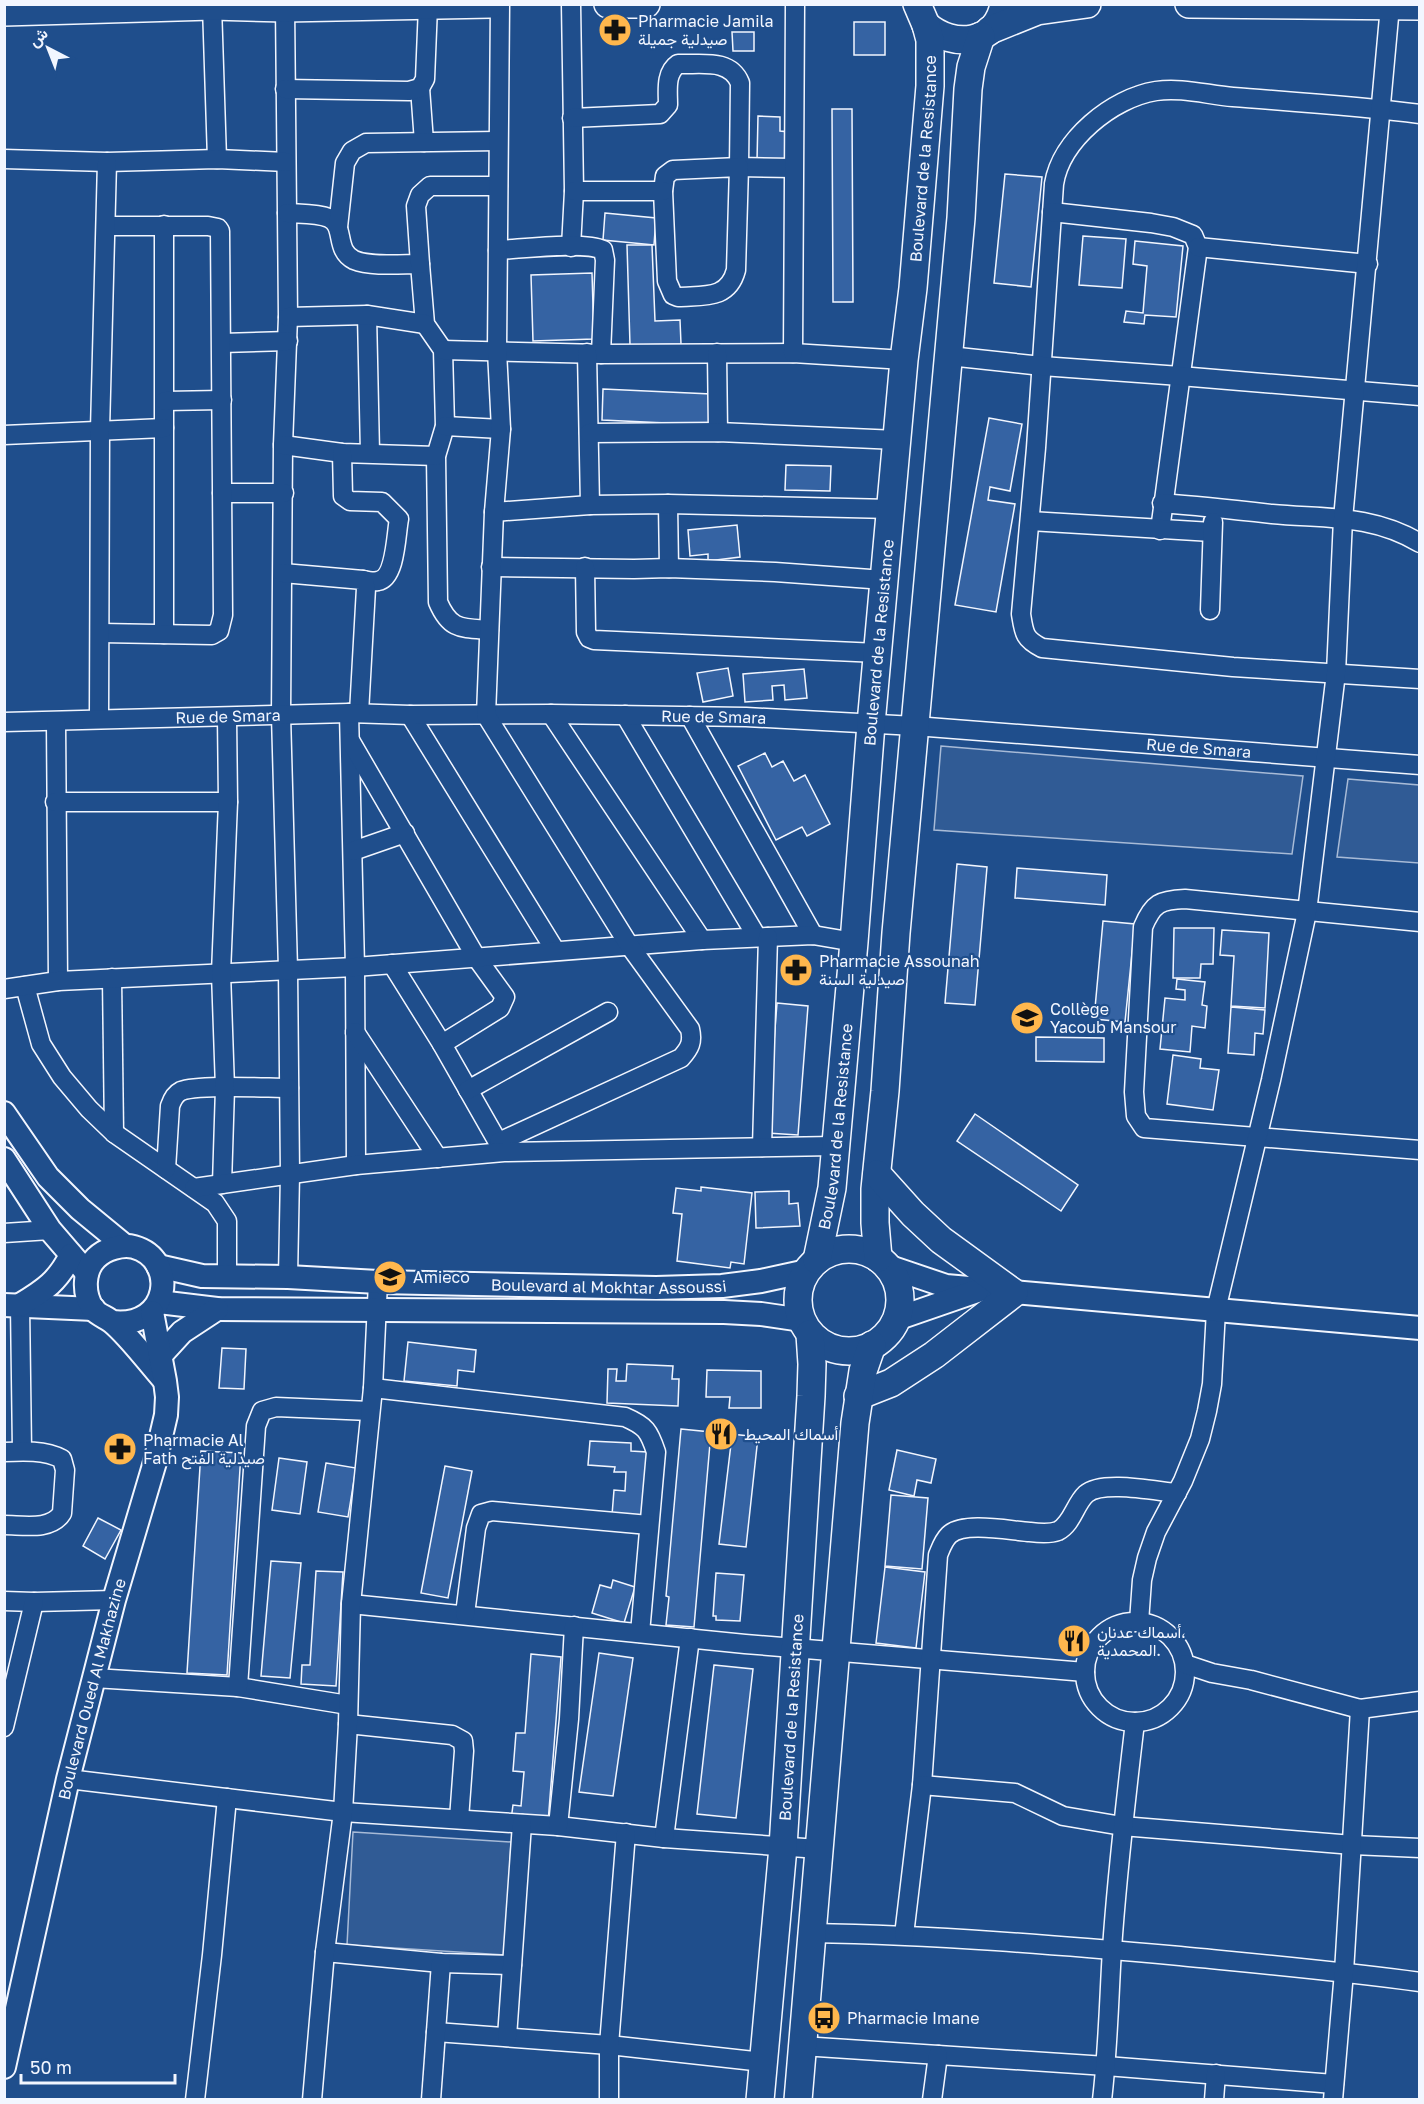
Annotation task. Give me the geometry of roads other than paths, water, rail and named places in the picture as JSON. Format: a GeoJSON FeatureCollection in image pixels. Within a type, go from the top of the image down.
{"type":"FeatureCollection","features":[{"type":"Feature","properties":{"kind":"main road"},"geometry":{"type":"LineString","coordinates":[[4,12],[212,6],[491,4]]}},
{"type":"Feature","properties":{"kind":"main road"},"geometry":{"type":"LineString","coordinates":[[608,4],[646,4]]}},
{"type":"Feature","properties":{"kind":"main road"},"geometry":{"type":"LineString","coordinates":[[883,1262],[875,1223],[877,1174],[896,933],[961,218],[968,89],[971,67],[986,33],[998,21],[1004,4]]}},
{"type":"Feature","properties":{"kind":"main road","name":"Boulevard de la Resistance"},"geometry":{"type":"LineString","coordinates":[[915,11],[936,34],[961,41],[1037,11],[1087,4]]}},
{"type":"Feature","properties":{"kind":"main road"},"geometry":{"type":"LineString","coordinates":[[1189,4],[1419,6]]}},
{"type":"Feature","properties":{"kind":"main road","name":"Boulevard de la Resistance"},"geometry":{"type":"LineString","coordinates":[[812,1266],[832,1188],[871,724],[930,86],[930,40],[915,11]]}},
{"type":"Feature","properties":{"kind":"main road"},"geometry":{"type":"LineString","coordinates":[[858,1396],[891,1383],[934,1355],[1014,1293],[941,1240],[913,1214],[877,1174]]}},
{"type":"Feature","properties":{"kind":"main road"},"geometry":{"type":"LineString","coordinates":[[848,1249],[864,1251],[883,1262],[895,1278],[899,1292],[896,1319],[890,1330],[872,1345],[856,1350],[839,1350],[823,1344],[806,1327],[798,1302],[812,1266],[831,1252],[848,1249]]}},
{"type":"Feature","properties":{"kind":"main road","name":"Boulevard de la Resistance"},"geometry":{"type":"LineString","coordinates":[[760,2100],[783,1847],[811,1396],[812,1364],[806,1327]]}},
{"type":"Feature","properties":{"kind":"main road"},"geometry":{"type":"LineString","coordinates":[[798,2100],[858,1396],[872,1345]]}},
{"type":"Feature","properties":{"kind":"street"},"geometry":{"type":"LineString","coordinates":[[500,4],[497,351],[501,429],[491,567],[486,715],[629,945],[690,1029],[692,1039],[690,1049],[681,1058],[501,1148]]}},
{"type":"Feature","properties":{"kind":"street"},"geometry":{"type":"LineString","coordinates":[[571,4],[574,191],[571,246]]}},
{"type":"Feature","properties":{"kind":"street"},"geometry":{"type":"LineString","coordinates":[[794,353],[795,4]]}},
{"type":"Feature","properties":{"kind":"street"},"geometry":{"type":"LineString","coordinates":[[212,6],[217,159]]}},
{"type":"Feature","properties":{"kind":"street"},"geometry":{"type":"LineString","coordinates":[[285,6],[288,341],[283,446],[281,715],[288,969],[290,1174],[288,1277]]}},
{"type":"Feature","properties":{"kind":"street"},"geometry":{"type":"LineString","coordinates":[[424,142],[420,88],[425,79],[428,6]]}},
{"type":"Feature","properties":{"kind":"street"},"geometry":{"type":"LineString","coordinates":[[1139,1622],[1142,1580],[1147,1558],[1156,1532],[1177,1493],[1200,1438],[1207,1411],[1212,1384],[1216,1310],[1307,912],[1336,673],[1343,519],[1390,6]]}},
{"type":"Feature","properties":{"kind":"street"},"geometry":{"type":"LineString","coordinates":[[572,118],[660,114],[668,105],[669,73],[678,64],[723,65],[731,68],[737,75],[740,83],[739,167],[736,270],[733,281],[727,289],[719,293],[678,297],[670,291],[667,281],[663,191],[665,176],[673,170],[739,167],[793,168]]}},
{"type":"Feature","properties":{"kind":"street"},"geometry":{"type":"LineString","coordinates":[[285,89],[409,92],[420,88]]}},
{"type":"Feature","properties":{"kind":"street"},"geometry":{"type":"LineString","coordinates":[[1419,114],[1177,91],[1155,91],[1097,118],[1071,145],[1057,170],[1052,212],[1042,366],[1021,614],[1023,629],[1029,641],[1042,648],[1233,667],[1419,679]]}},
{"type":"Feature","properties":{"kind":"street"},"geometry":{"type":"LineString","coordinates":[[420,264],[365,263],[353,260],[340,246],[338,227],[345,163],[352,151],[366,143],[498,141]]}},
{"type":"Feature","properties":{"kind":"street"},"geometry":{"type":"LineString","coordinates":[[4,159],[107,162],[217,159],[286,162]]}},
{"type":"Feature","properties":{"kind":"street"},"geometry":{"type":"LineString","coordinates":[[99,718],[100,430],[107,162]]}},
{"type":"Feature","properties":{"kind":"street"},"geometry":{"type":"LineString","coordinates":[[489,630],[459,628],[450,622],[438,602],[436,456],[445,426],[443,350],[425,324],[416,206],[420,195],[430,186],[498,186]]}},
{"type":"Feature","properties":{"kind":"street"},"geometry":{"type":"LineString","coordinates":[[574,191],[663,191]]}},
{"type":"Feature","properties":{"kind":"street"},"geometry":{"type":"LineString","coordinates":[[1052,212],[1173,226],[1193,235],[1198,247],[1160,530]]}},
{"type":"Feature","properties":{"kind":"street"},"geometry":{"type":"LineString","coordinates":[[287,213],[321,216],[331,219],[338,227]]}},
{"type":"Feature","properties":{"kind":"street"},"geometry":{"type":"LineString","coordinates":[[164,225],[164,634]]}},
{"type":"Feature","properties":{"kind":"street"},"geometry":{"type":"LineString","coordinates":[[101,633],[212,634],[219,631],[222,624],[220,231],[213,227],[107,226]]}},
{"type":"Feature","properties":{"kind":"street"},"geometry":{"type":"LineString","coordinates":[[498,250],[571,246],[599,248],[604,255],[589,433],[590,505]]}},
{"type":"Feature","properties":{"kind":"street"},"geometry":{"type":"LineString","coordinates":[[1198,247],[1368,264]]}},
{"type":"Feature","properties":{"kind":"street"},"geometry":{"type":"LineString","coordinates":[[288,316],[367,315],[425,324]]}},
{"type":"Feature","properties":{"kind":"street"},"geometry":{"type":"LineString","coordinates":[[367,315],[370,453]]}},
{"type":"Feature","properties":{"kind":"street"},"geometry":{"type":"LineString","coordinates":[[222,344],[288,341]]}},
{"type":"Feature","properties":{"kind":"street"},"geometry":{"type":"LineString","coordinates":[[443,350],[794,353],[904,360]]}},
{"type":"Feature","properties":{"kind":"street"},"geometry":{"type":"LineString","coordinates":[[717,353],[718,432]]}},
{"type":"Feature","properties":{"kind":"street"},"geometry":{"type":"LineString","coordinates":[[949,356],[1042,366],[1419,396]]}},
{"type":"Feature","properties":{"kind":"street"},"geometry":{"type":"LineString","coordinates":[[165,400],[222,400]]}},
{"type":"Feature","properties":{"kind":"street"},"geometry":{"type":"LineString","coordinates":[[445,426],[501,429]]}},
{"type":"Feature","properties":{"kind":"street"},"geometry":{"type":"LineString","coordinates":[[4,435],[164,428]]}},
{"type":"Feature","properties":{"kind":"street"},"geometry":{"type":"LineString","coordinates":[[589,433],[718,432],[897,440]]}},
{"type":"Feature","properties":{"kind":"street"},"geometry":{"type":"LineString","coordinates":[[283,446],[342,453],[436,456]]}},
{"type":"Feature","properties":{"kind":"street"},"geometry":{"type":"LineString","coordinates":[[283,573],[379,581],[386,577],[392,566],[399,519],[382,502],[350,501],[343,496],[342,453]]}},
{"type":"Feature","properties":{"kind":"street"},"geometry":{"type":"LineString","coordinates":[[222,493],[284,493]]}},
{"type":"Feature","properties":{"kind":"street"},"geometry":{"type":"LineString","coordinates":[[1162,503],[1343,519],[1391,528],[1419,543]]}},
{"type":"Feature","properties":{"kind":"street"},"geometry":{"type":"LineString","coordinates":[[494,512],[590,505],[668,504],[891,509]]}},
{"type":"Feature","properties":{"kind":"street"},"geometry":{"type":"LineString","coordinates":[[668,504],[669,568]]}},
{"type":"Feature","properties":{"kind":"street"},"geometry":{"type":"LineString","coordinates":[[1210,610],[1214,507]]}},
{"type":"Feature","properties":{"kind":"street"},"geometry":{"type":"LineString","coordinates":[[1030,521],[1212,532]]}},
{"type":"Feature","properties":{"kind":"street"},"geometry":{"type":"LineString","coordinates":[[491,567],[669,568],[775,572],[884,580]]}},
{"type":"Feature","properties":{"kind":"street"},"geometry":{"type":"LineString","coordinates":[[585,567],[586,632],[589,638],[594,640],[878,653]]}},
{"type":"Feature","properties":{"kind":"street"},"geometry":{"type":"LineString","coordinates":[[356,1165],[351,742],[366,588],[363,580]]}},
{"type":"Feature","properties":{"kind":"street","name":"Rue de Smara"},"geometry":{"type":"LineString","coordinates":[[4,722],[354,713],[746,717],[915,726],[1419,765]]}},
{"type":"Feature","properties":{"kind":"street"},"geometry":{"type":"LineString","coordinates":[[551,714],[702,940]]}},
{"type":"Feature","properties":{"kind":"street"},"geometry":{"type":"LineString","coordinates":[[410,715],[555,950]]}},
{"type":"Feature","properties":{"kind":"street"},"geometry":{"type":"LineString","coordinates":[[625,715],[762,937],[762,1147]]}},
{"type":"Feature","properties":{"kind":"street"},"geometry":{"type":"LineString","coordinates":[[690,716],[813,935]]}},
{"type":"Feature","properties":{"kind":"street"},"geometry":{"type":"LineString","coordinates":[[222,1184],[225,1088],[221,973],[228,802],[227,717]]}},
{"type":"Feature","properties":{"kind":"street"},"geometry":{"type":"LineString","coordinates":[[56,722],[58,981]]}},
{"type":"Feature","properties":{"kind":"street"},"geometry":{"type":"LineString","coordinates":[[351,742],[476,957],[505,997],[504,1003],[493,1013],[442,1044]]}},
{"type":"Feature","properties":{"kind":"street"},"geometry":{"type":"LineString","coordinates":[[56,802],[228,802]]}},
{"type":"Feature","properties":{"kind":"street"},"geometry":{"type":"LineString","coordinates":[[353,851],[405,833]]}},
{"type":"Feature","properties":{"kind":"street"},"geometry":{"type":"LineString","coordinates":[[1419,922],[1185,899],[1167,900],[1154,906],[1143,927],[1134,1092],[1136,1116],[1144,1128],[1419,1150]]}},
{"type":"Feature","properties":{"kind":"street"},"geometry":{"type":"LineString","coordinates":[[4,989],[58,981],[355,967],[702,940],[813,935],[854,942]]}},
{"type":"Feature","properties":{"kind":"street"},"geometry":{"type":"LineString","coordinates":[[392,964],[442,1044],[501,1148]]}},
{"type":"Feature","properties":{"kind":"street"},"geometry":{"type":"LineString","coordinates":[[112,978],[114,1133]]}},
{"type":"Feature","properties":{"kind":"street"},"geometry":{"type":"LineString","coordinates":[[26,986],[42,1044],[62,1077],[89,1109],[114,1133],[215,1203],[227,1221],[227,1276]]}},
{"type":"Feature","properties":{"kind":"street"},"geometry":{"type":"LineString","coordinates":[[468,1090],[608,1012]]}},
{"type":"Feature","properties":{"kind":"street"},"geometry":{"type":"LineString","coordinates":[[355,1032],[438,1158]]}},
{"type":"Feature","properties":{"kind":"street"},"geometry":{"type":"LineString","coordinates":[[166,1169],[170,1106],[173,1098],[181,1091],[289,1088]]}},
{"type":"Feature","properties":{"kind":"street"},"geometry":{"type":"LineString","coordinates":[[4,1113],[48,1177],[80,1209],[125,1246]]}},
{"type":"Feature","properties":{"kind":"street"},"geometry":{"type":"LineString","coordinates":[[194,1188],[356,1165],[438,1158],[501,1148],[834,1146]]}},
{"type":"Feature","properties":{"kind":"street"},"geometry":{"type":"LineString","coordinates":[[4,1159],[50,1230],[87,1273]]}},
{"type":"Feature","properties":{"kind":"street"},"geometry":{"type":"LineString","coordinates":[[4,1233],[50,1230]]}},
{"type":"Feature","properties":{"kind":"street"},"geometry":{"type":"LineString","coordinates":[[12,1305],[103,1315],[126,1323],[140,1320],[155,1306],[163,1284],[158,1266],[142,1250],[125,1246],[109,1249],[95,1258],[87,1273],[86,1292],[103,1315],[165,1381]]}},
{"type":"Feature","properties":{"kind":"street"},"geometry":{"type":"LineString","coordinates":[[12,1305],[53,1282],[63,1272],[72,1255]]}},
{"type":"Feature","properties":{"kind":"street"},"geometry":{"type":"LineString","coordinates":[[883,1262],[946,1286],[1419,1328]]}},
{"type":"Feature","properties":{"kind":"street","name":"Boulevard al Mokhtar Assoussi"},"geometry":{"type":"LineString","coordinates":[[158,1266],[202,1276],[288,1277],[378,1282],[700,1287],[761,1281],[812,1266]]}},
{"type":"Feature","properties":{"kind":"street"},"geometry":{"type":"LineString","coordinates":[[312,2100],[325,1952],[343,1812],[351,1604],[373,1388],[378,1282]]}},
{"type":"Feature","properties":{"kind":"street"},"geometry":{"type":"LineString","coordinates":[[896,1319],[982,1290]]}},
{"type":"Feature","properties":{"kind":"street"},"geometry":{"type":"LineString","coordinates":[[4,1525],[47,1525],[58,1519],[62,1513],[65,1470],[62,1459],[49,1454],[13,1452],[12,1305]]}},
{"type":"Feature","properties":{"kind":"street","name":"Boulevard al Mokhtar Assoussi"},"geometry":{"type":"LineString","coordinates":[[155,1306],[376,1311],[724,1312],[761,1314],[806,1327]]}},
{"type":"Feature","properties":{"kind":"street","name":"Boulevard Oued Al Makhazine"},"geometry":{"type":"LineString","coordinates":[[4,2067],[68,1779],[114,1600],[166,1415],[167,1397],[155,1306]]}},
{"type":"Feature","properties":{"kind":"street"},"geometry":{"type":"LineString","coordinates":[[160,1356],[182,1332],[217,1309]]}},
{"type":"Feature","properties":{"kind":"street"},"geometry":{"type":"LineString","coordinates":[[373,1388],[625,1417],[639,1423],[649,1432],[656,1452],[640,1633]]}},
{"type":"Feature","properties":{"kind":"street"},"geometry":{"type":"LineString","coordinates":[[238,1687],[258,1418],[262,1411],[276,1407],[370,1411]]}},
{"type":"Feature","properties":{"kind":"street"},"geometry":{"type":"LineString","coordinates":[[904,1935],[922,1785],[938,1555],[943,1542],[950,1533],[973,1528],[1041,1533],[1058,1531],[1068,1521],[1087,1493],[1103,1487],[1177,1493]]}},
{"type":"Feature","properties":{"kind":"street"},"geometry":{"type":"LineString","coordinates":[[465,1614],[476,1528],[481,1514],[492,1511],[650,1525]]}},
{"type":"Feature","properties":{"kind":"street"},"geometry":{"type":"LineString","coordinates":[[4,1601],[114,1600]]}},
{"type":"Feature","properties":{"kind":"street"},"geometry":{"type":"LineString","coordinates":[[4,1727],[34,1602]]}},
{"type":"Feature","properties":{"kind":"street"},"geometry":{"type":"LineString","coordinates":[[351,1604],[835,1652],[1085,1672]]}},
{"type":"Feature","properties":{"kind":"street"},"geometry":{"type":"LineString","coordinates":[[1139,1622],[1160,1628],[1173,1639],[1179,1647],[1185,1664],[1184,1681],[1177,1699],[1166,1712],[1150,1720],[1135,1722],[1118,1719],[1103,1711],[1088,1689],[1085,1672],[1091,1648],[1102,1635],[1121,1624],[1139,1622]]}},
{"type":"Feature","properties":{"kind":"street"},"geometry":{"type":"LineString","coordinates":[[558,1826],[569,1719],[574,1626]]}},
{"type":"Feature","properties":{"kind":"street"},"geometry":{"type":"LineString","coordinates":[[664,1838],[690,1638]]}},
{"type":"Feature","properties":{"kind":"street"},"geometry":{"type":"LineString","coordinates":[[1185,1664],[1212,1673],[1360,1709],[1419,1701]]}},
{"type":"Feature","properties":{"kind":"street"},"geometry":{"type":"LineString","coordinates":[[94,1678],[238,1687],[348,1705]]}},
{"type":"Feature","properties":{"kind":"street"},"geometry":{"type":"LineString","coordinates":[[802,2046],[1216,2074],[1333,2092],[1353,1845],[1360,1709]]}},
{"type":"Feature","properties":{"kind":"street"},"geometry":{"type":"LineString","coordinates":[[1102,2100],[1122,1826],[1135,1722]]}},
{"type":"Feature","properties":{"kind":"street"},"geometry":{"type":"LineString","coordinates":[[348,1724],[452,1735],[463,1741],[459,1819]]}},
{"type":"Feature","properties":{"kind":"street"},"geometry":{"type":"LineString","coordinates":[[68,1779],[343,1812],[558,1826],[664,1838],[819,1849]]}},
{"type":"Feature","properties":{"kind":"street"},"geometry":{"type":"LineString","coordinates":[[922,1785],[1015,1793],[1063,1816],[1122,1826],[1353,1845],[1419,1848]]}},
{"type":"Feature","properties":{"kind":"street"},"geometry":{"type":"LineString","coordinates":[[195,2100],[227,1798]]}},
{"type":"Feature","properties":{"kind":"street"},"geometry":{"type":"LineString","coordinates":[[507,2037],[522,1824]]}},
{"type":"Feature","properties":{"kind":"street"},"geometry":{"type":"LineString","coordinates":[[609,2100],[609,2045],[626,1833]]}},
{"type":"Feature","properties":{"kind":"street"},"geometry":{"type":"LineString","coordinates":[[812,1934],[904,1935],[1112,1950],[1344,1972],[1419,1982]]}},
{"type":"Feature","properties":{"kind":"street"},"geometry":{"type":"LineString","coordinates":[[325,1952],[441,1963],[512,1965]]}},
{"type":"Feature","properties":{"kind":"street"},"geometry":{"type":"LineString","coordinates":[[431,2100],[441,1963]]}},
{"type":"Feature","properties":{"kind":"street"},"geometry":{"type":"LineString","coordinates":[[436,2032],[609,2045],[763,2062]]}},
{"type":"Feature","properties":{"kind":"street"},"geometry":{"type":"LineString","coordinates":[[932,2100],[938,2055]]}},
{"type":"Feature","properties":{"kind":"street"},"geometry":{"type":"LineString","coordinates":[[1214,2100],[1216,2074]]}},
{"type":"Feature","properties":{"kind":"place","name":"Pharmacie Jamila صيدلية جميلة"},"geometry":{"type":"Point","coordinates":[615,30]}},
{"type":"Feature","properties":{"kind":"place","name":"Pharmacie Assounah صيدلية السنة"},"geometry":{"type":"Point","coordinates":[796,970]}},
{"type":"Feature","properties":{"kind":"place","name":"Collège Yacoub Mansour"},"geometry":{"type":"Point","coordinates":[1027,1018]}},
{"type":"Feature","properties":{"kind":"place","name":"Amieco"},"geometry":{"type":"Point","coordinates":[390,1277]}},
{"type":"Feature","properties":{"kind":"place","name":"أسماك المحيط"},"geometry":{"type":"Point","coordinates":[721,1434]}},
{"type":"Feature","properties":{"kind":"place","name":"Pharmacie Al Fath صيدلية الفتح"},"geometry":{"type":"Point","coordinates":[120,1449]}},
{"type":"Feature","properties":{"kind":"place","name":"أسماك عدنان، المحمدية."},"geometry":{"type":"Point","coordinates":[1074,1641]}},
{"type":"Feature","properties":{"kind":"place","name":"Pharmacie Imane"},"geometry":{"type":"Point","coordinates":[824,2018]}}]}
